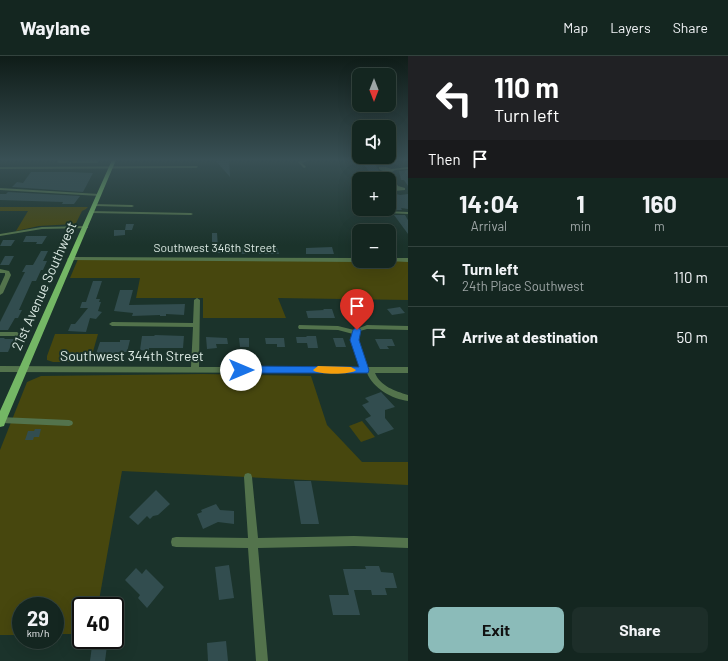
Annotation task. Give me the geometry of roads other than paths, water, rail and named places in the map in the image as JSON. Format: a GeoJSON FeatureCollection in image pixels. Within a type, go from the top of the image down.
{"type":"FeatureCollection","features":[{"type":"Feature","properties":{"kind":"main road","name":"21st Avenue Southwest"},"geometry":{"type":"LineString","coordinates":[[1,421],[102,188]]}},
{"type":"Feature","properties":{"kind":"street"},"geometry":{"type":"LineString","coordinates":[[0,190],[99,195]]}},
{"type":"Feature","properties":{"kind":"street"},"geometry":{"type":"LineString","coordinates":[[95,205],[132,206]]}},
{"type":"Feature","properties":{"kind":"street"},"geometry":{"type":"LineString","coordinates":[[92,212],[191,214]]}},
{"type":"Feature","properties":{"kind":"street"},"geometry":{"type":"LineString","coordinates":[[396,212],[408,213]]}},
{"type":"Feature","properties":{"kind":"street"},"geometry":{"type":"LineString","coordinates":[[0,235],[42,228],[86,228]]}},
{"type":"Feature","properties":{"kind":"street","name":"Southwest 346th Street"},"geometry":{"type":"LineString","coordinates":[[70,259],[352,260]]}},
{"type":"Feature","properties":{"kind":"street"},"geometry":{"type":"LineString","coordinates":[[396,260],[408,260]]}},
{"type":"Feature","properties":{"kind":"street"},"geometry":{"type":"LineString","coordinates":[[0,271],[8,274],[8,279],[0,293]]}},
{"type":"Feature","properties":{"kind":"street"},"geometry":{"type":"LineString","coordinates":[[195,369],[197,300]]}},
{"type":"Feature","properties":{"kind":"street"},"geometry":{"type":"LineString","coordinates":[[112,324],[196,325]]}},
{"type":"Feature","properties":{"kind":"street"},"geometry":{"type":"LineString","coordinates":[[302,327],[338,328],[356,331],[367,327],[408,328]]}},
{"type":"Feature","properties":{"kind":"street"},"geometry":{"type":"LineString","coordinates":[[356,331],[356,345],[372,378],[378,384],[407,398]]}},
{"type":"Feature","properties":{"kind":"street"},"geometry":{"type":"LineString","coordinates":[[0,334],[17,334]]}},
{"type":"Feature","properties":{"kind":"street","name":"Southwest 344th Street"},"geometry":{"type":"LineString","coordinates":[[0,369],[408,370]]}},
{"type":"Feature","properties":{"kind":"street"},"geometry":{"type":"LineString","coordinates":[[1,421],[69,423]]}},
{"type":"Feature","properties":{"kind":"street"},"geometry":{"type":"LineString","coordinates":[[248,477],[262,661]]}},
{"type":"Feature","properties":{"kind":"street"},"geometry":{"type":"LineString","coordinates":[[176,542],[253,543],[347,541],[408,543]]}}]}
